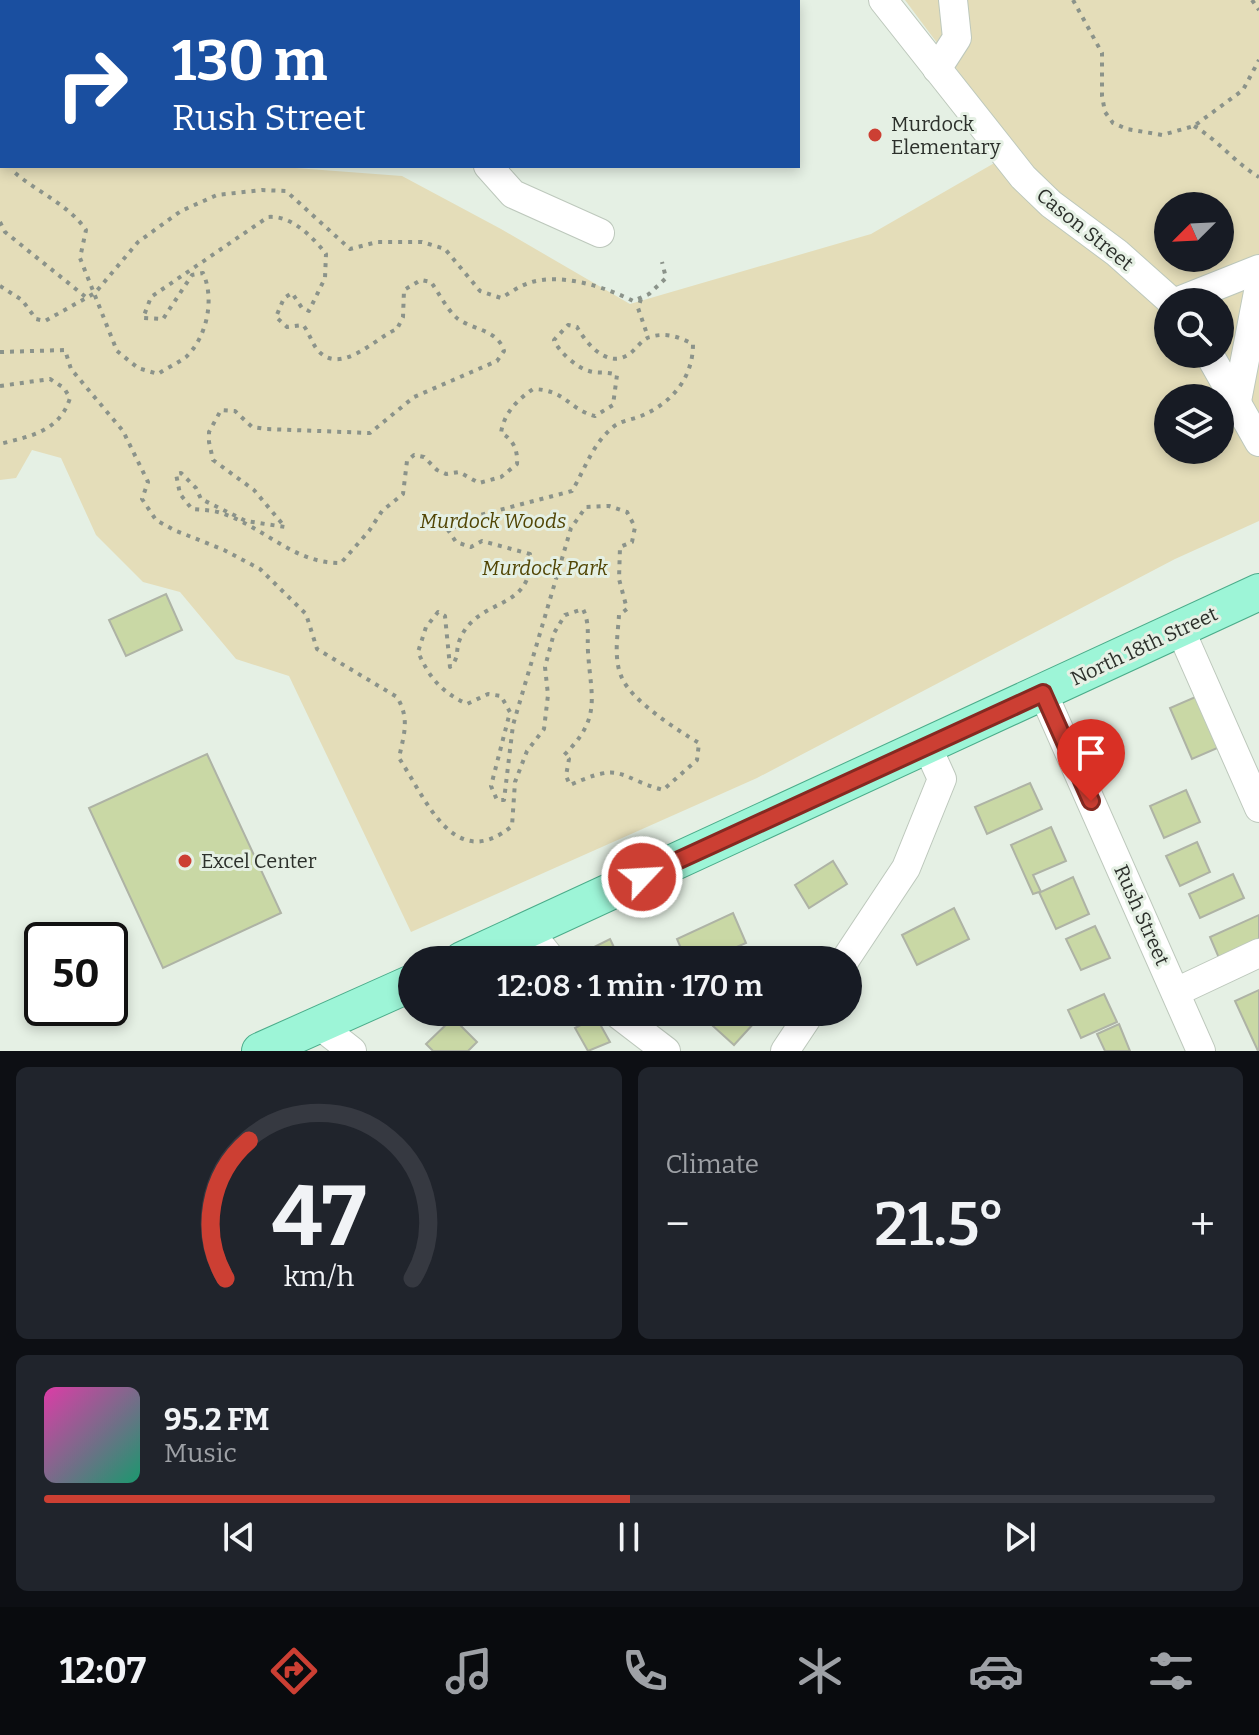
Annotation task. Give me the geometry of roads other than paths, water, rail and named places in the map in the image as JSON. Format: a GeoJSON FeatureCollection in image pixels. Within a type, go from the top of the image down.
{"type":"FeatureCollection","features":[{"type":"Feature","properties":{"kind":"main road","name":"North 18th Street"},"geometry":{"type":"LineString","coordinates":[[493,946],[1259,592]]}},
{"type":"Feature","properties":{"kind":"main road"},"geometry":{"type":"LineString","coordinates":[[260,1051],[398,989]]}},
{"type":"Feature","properties":{"kind":"street","name":"Cason Street"},"geometry":{"type":"LineString","coordinates":[[883,0],[1023,177],[1051,204],[1158,288]]}},
{"type":"Feature","properties":{"kind":"street"},"geometry":{"type":"LineString","coordinates":[[937,69],[957,38],[953,0]]}},
{"type":"Feature","properties":{"kind":"street"},"geometry":{"type":"LineString","coordinates":[[490,168],[513,194],[600,233]]}},
{"type":"Feature","properties":{"kind":"street"},"geometry":{"type":"LineString","coordinates":[[1210,288],[1259,269]]}},
{"type":"Feature","properties":{"kind":"street"},"geometry":{"type":"LineString","coordinates":[[1237,401],[1259,287]]}},
{"type":"Feature","properties":{"kind":"street"},"geometry":{"type":"LineString","coordinates":[[1217,368],[1259,442]]}},
{"type":"Feature","properties":{"kind":"street"},"geometry":{"type":"LineString","coordinates":[[1180,629],[1259,808]]}},
{"type":"Feature","properties":{"kind":"street","name":"Rush Street"},"geometry":{"type":"LineString","coordinates":[[1043,693],[1201,1051]]}},
{"type":"Feature","properties":{"kind":"street"},"geometry":{"type":"LineString","coordinates":[[854,946],[906,868],[942,779],[927,746]]}},
{"type":"Feature","properties":{"kind":"street"},"geometry":{"type":"LineString","coordinates":[[528,930],[541,946]]}},
{"type":"Feature","properties":{"kind":"street"},"geometry":{"type":"LineString","coordinates":[[1176,992],[1259,953]]}},
{"type":"Feature","properties":{"kind":"street"},"geometry":{"type":"LineString","coordinates":[[319,1025],[352,1051]]}},
{"type":"Feature","properties":{"kind":"street"},"geometry":{"type":"LineString","coordinates":[[633,1026],[666,1051]]}},
{"type":"Feature","properties":{"kind":"street"},"geometry":{"type":"LineString","coordinates":[[785,1051],[802,1026]]}},
{"type":"Feature","properties":{"kind":"place","name":"Murdock Elementary"},"geometry":{"type":"Point","coordinates":[875,135]}},
{"type":"Feature","properties":{"kind":"place","name":"Excel Center"},"geometry":{"type":"Point","coordinates":[185,861]}},
{"type":"Feature","properties":{"kind":"park label","name":"Murdock Woods"},"geometry":{"type":"Point","coordinates":[493,521]}},
{"type":"Feature","properties":{"kind":"park label","name":"Murdock Park"},"geometry":{"type":"Point","coordinates":[545,568]}}]}
